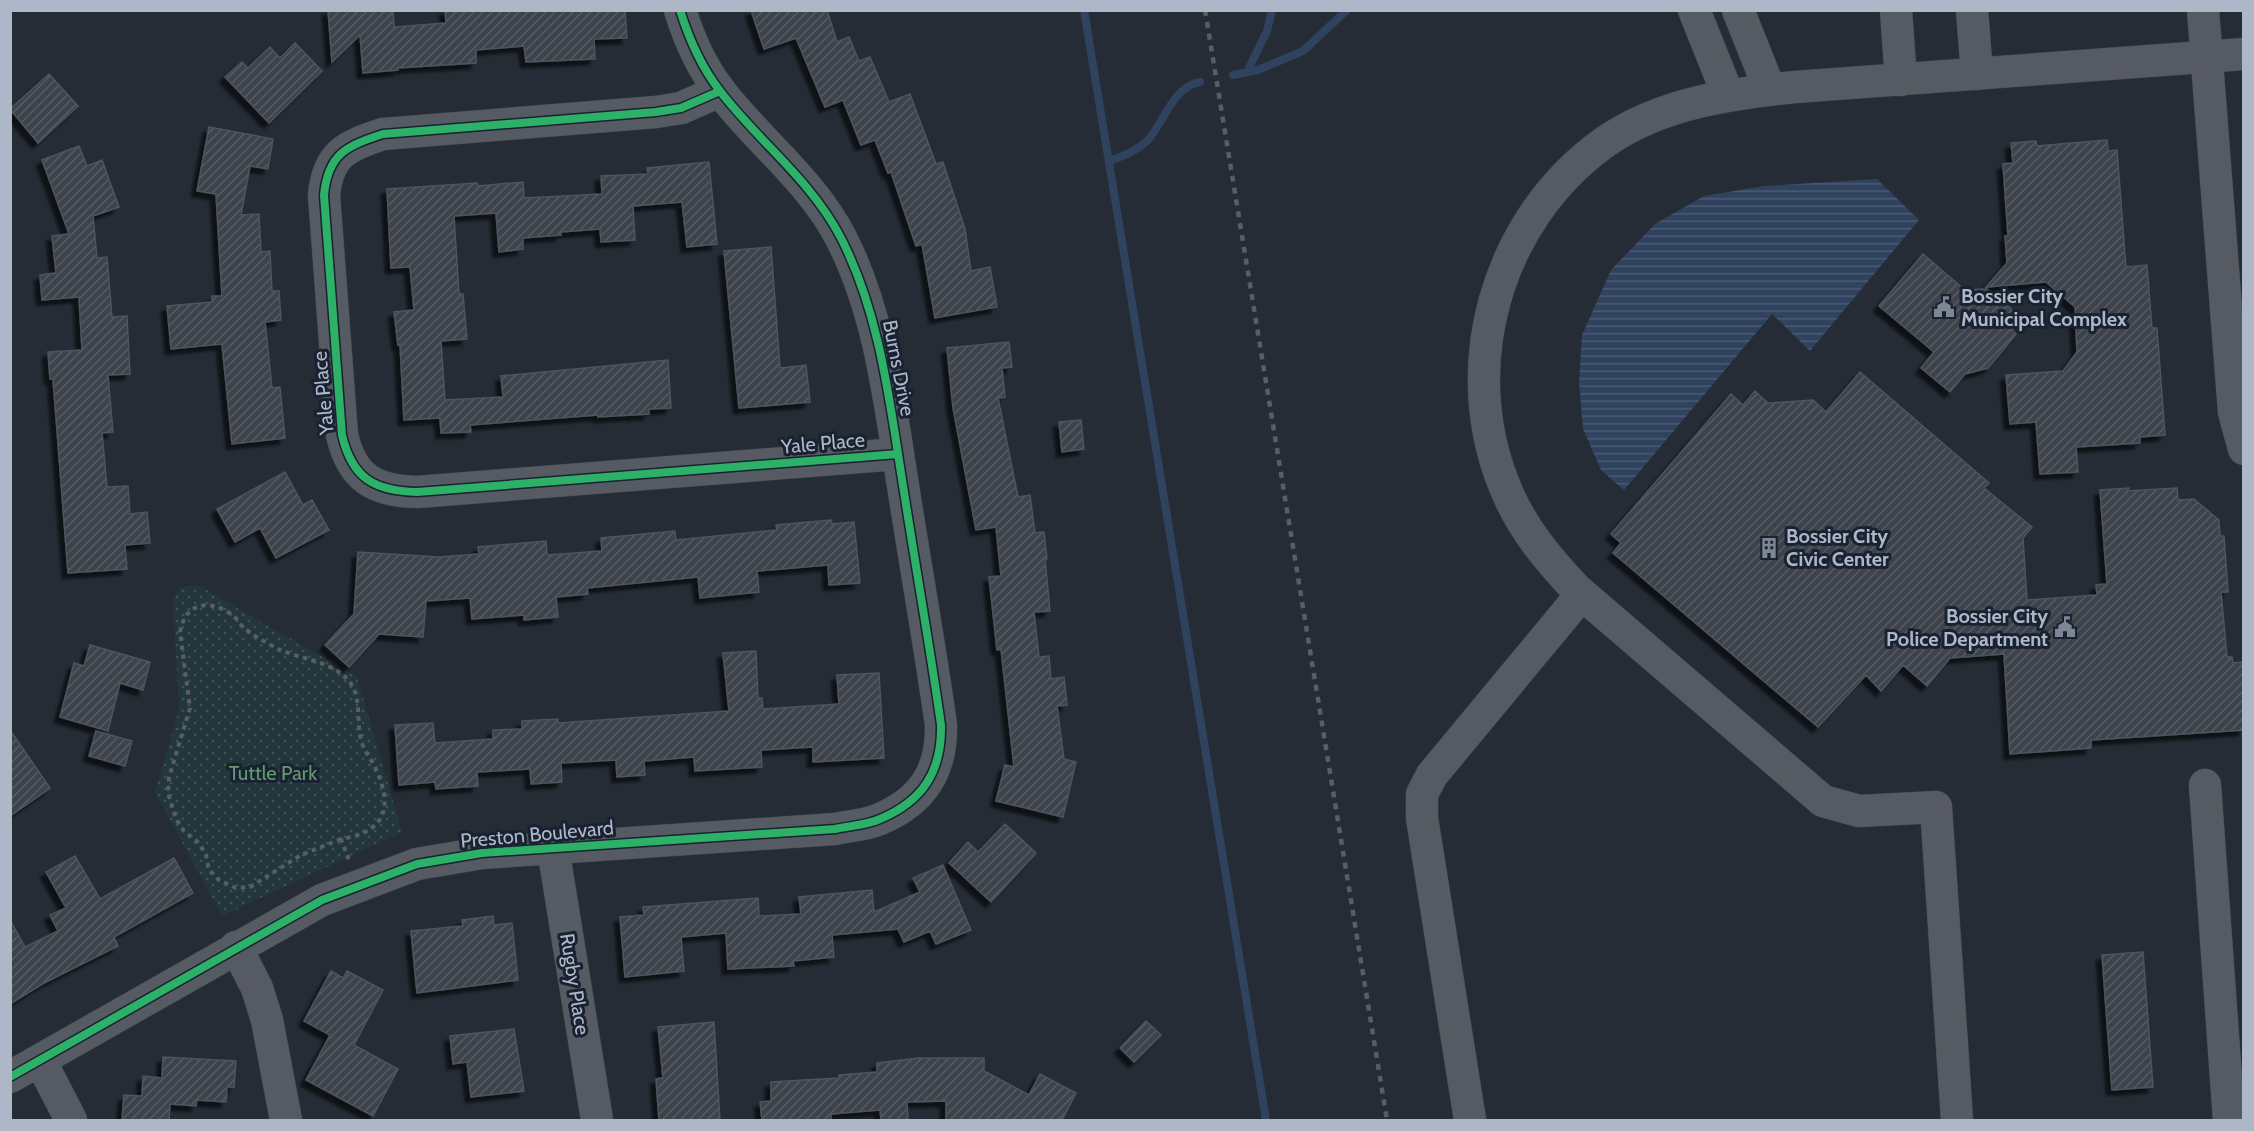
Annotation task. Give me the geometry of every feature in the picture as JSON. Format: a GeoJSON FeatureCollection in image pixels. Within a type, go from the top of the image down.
{"type":"FeatureCollection","features":[{"type":"Feature","properties":{"kind":"street","name":"Burns Drive"},"geometry":{"type":"LineString","coordinates":[[680,10],[702,62],[720,91],[798,177],[840,235],[855,267],[877,335],[940,725],[941,745],[936,766],[927,786]]}},
{"type":"Feature","properties":{"kind":"street"},"geometry":{"type":"LineString","coordinates":[[1694,10],[1728,95]]}},
{"type":"Feature","properties":{"kind":"street"},"geometry":{"type":"LineString","coordinates":[[1738,10],[1770,90]]}},
{"type":"Feature","properties":{"kind":"street"},"geometry":{"type":"LineString","coordinates":[[1896,10],[1901,80]]}},
{"type":"Feature","properties":{"kind":"street"},"geometry":{"type":"LineString","coordinates":[[1972,10],[1977,74]]}},
{"type":"Feature","properties":{"kind":"street"},"geometry":{"type":"LineString","coordinates":[[2204,10],[2234,412],[2244,449]]}},
{"type":"Feature","properties":{"kind":"street"},"geometry":{"type":"LineString","coordinates":[[1958,1120],[1936,807],[1859,811],[1823,801],[1582,594],[1530,534],[1508,494],[1492,449],[1486,422],[1483,373],[1486,341],[1497,290],[1515,246],[1540,206],[1570,172],[1620,133],[1662,113],[1728,95],[1770,90],[2244,54]]}},
{"type":"Feature","properties":{"kind":"street","name":"Yale Place"},"geometry":{"type":"LineString","coordinates":[[720,91],[681,108],[656,112],[383,134],[364,140],[336,158],[329,166],[324,195],[342,435],[347,455],[355,468],[376,485],[388,490],[417,492],[898,454]]}},
{"type":"Feature","properties":{"kind":"street"},"geometry":{"type":"LineString","coordinates":[[1470,1120],[1422,818],[1422,794],[1432,775],[1582,594]]}},
{"type":"Feature","properties":{"kind":"street","name":"Preston Boulevard"},"geometry":{"type":"LineString","coordinates":[[10,1077],[322,900],[417,864],[448,858],[553,848],[834,829],[879,820],[903,806],[927,786]]}},
{"type":"Feature","properties":{"kind":"street"},"geometry":{"type":"LineString","coordinates":[[2205,786],[2229,1120]]}},
{"type":"Feature","properties":{"kind":"street","name":"Rugby Place"},"geometry":{"type":"LineString","coordinates":[[553,848],[597,1120]]}},
{"type":"Feature","properties":{"kind":"street"},"geometry":{"type":"LineString","coordinates":[[236,948],[257,988],[267,1020],[286,1120]]}},
{"type":"Feature","properties":{"kind":"street"},"geometry":{"type":"LineString","coordinates":[[40,1060],[71,1120]]}},
{"type":"Feature","properties":{"kind":"path"},"geometry":{"type":"LineString","coordinates":[[203,605],[225,610],[244,627],[279,649],[310,658],[347,679],[356,691],[361,742],[375,767],[385,807],[380,822],[368,832],[341,839],[301,855],[250,887],[236,888],[219,880],[209,870],[206,855],[199,843],[184,831],[176,819],[168,793],[169,777],[190,708],[180,633],[182,621],[192,608],[203,605]]}},
{"type":"Feature","properties":{"kind":"path"},"geometry":{"type":"LineString","coordinates":[[341,839],[359,886]]}},
{"type":"Feature","properties":{"kind":"green space","name":"Tuttle Park"},"geometry":{"type":"Polygon","coordinates":[[[198,585],[357,677],[402,832],[222,916],[155,792],[179,709],[173,601],[179,587],[198,585]]]}},
{"type":"Feature","properties":{"kind":"water"},"geometry":{"type":"Polygon","coordinates":[[[1877,179],[1919,220],[1810,351],[1772,314],[1624,490],[1601,470],[1583,429],[1579,382],[1582,335],[1611,270],[1655,224],[1704,196],[1764,186],[1877,179]]]}},
{"type":"Feature","properties":{"kind":"building"},"geometry":{"type":"Polygon","coordinates":[[[328,10],[393,10],[394,27],[446,23],[445,10],[625,10],[627,38],[594,39],[595,59],[526,62],[524,46],[476,50],[476,63],[397,68],[398,70],[363,73],[360,35],[332,62],[328,10]]]}},
{"type":"Feature","properties":{"kind":"building"},"geometry":{"type":"Polygon","coordinates":[[[751,10],[827,10],[837,42],[849,37],[859,61],[870,57],[889,102],[910,94],[936,164],[943,162],[965,229],[971,271],[990,267],[997,307],[935,318],[922,244],[916,246],[891,172],[888,173],[875,140],[861,145],[843,100],[825,107],[796,38],[764,49],[751,10]]]}},
{"type":"Feature","properties":{"kind":"building"},"geometry":{"type":"Polygon","coordinates":[[[295,43],[322,71],[269,123],[225,77],[242,62],[248,68],[270,47],[280,58],[295,43]]]}},
{"type":"Feature","properties":{"kind":"building"},"geometry":{"type":"Polygon","coordinates":[[[49,74],[78,106],[38,143],[10,109],[49,74]]]}},
{"type":"Feature","properties":{"kind":"building"},"geometry":{"type":"Polygon","coordinates":[[[209,127],[273,139],[268,169],[250,166],[241,215],[259,214],[261,252],[270,251],[272,291],[279,291],[281,320],[265,322],[272,388],[280,387],[285,438],[232,444],[222,344],[171,349],[167,306],[212,302],[212,296],[222,296],[216,194],[197,191],[209,127]]]}},
{"type":"Feature","properties":{"kind":"building","name":"Bossier City Municipal Complex"},"geometry":{"type":"Polygon","coordinates":[[[2107,140],[2108,151],[2117,150],[2126,267],[2147,265],[2152,328],[2157,328],[2165,435],[2140,437],[2140,443],[2076,447],[2078,472],[2040,474],[2036,422],[2010,424],[2006,375],[2063,371],[2077,352],[2075,307],[2046,282],[1986,287],[2007,263],[2005,236],[2008,236],[2003,164],[2013,163],[2011,143],[2036,141],[2037,146],[2107,140]]]}},
{"type":"Feature","properties":{"kind":"building"},"geometry":{"type":"Polygon","coordinates":[[[79,146],[87,166],[102,160],[119,207],[93,216],[97,258],[107,257],[112,317],[127,316],[130,374],[108,375],[113,432],[102,433],[107,487],[128,486],[130,514],[147,512],[150,543],[125,545],[127,569],[68,573],[53,379],[50,379],[48,352],[82,350],[79,297],[42,300],[40,275],[56,273],[52,236],[69,234],[42,160],[79,146]]]}},
{"type":"Feature","properties":{"kind":"building"},"geometry":{"type":"Polygon","coordinates":[[[709,162],[717,244],[687,247],[682,202],[633,206],[635,240],[601,242],[600,229],[561,232],[561,235],[523,238],[523,249],[499,252],[496,213],[454,216],[459,294],[463,294],[467,339],[441,341],[445,400],[503,397],[501,376],[668,360],[671,408],[649,409],[649,414],[598,417],[598,415],[470,425],[471,432],[441,433],[440,418],[404,420],[400,344],[398,345],[394,312],[414,310],[410,267],[391,268],[387,189],[523,182],[524,198],[602,194],[601,176],[648,174],[647,168],[709,162]]]}},
{"type":"Feature","properties":{"kind":"building"},"geometry":{"type":"Polygon","coordinates":[[[771,247],[780,368],[806,365],[810,402],[739,408],[724,251],[771,247]]]}},
{"type":"Feature","properties":{"kind":"building"},"geometry":{"type":"Polygon","coordinates":[[[1923,254],[1965,290],[1987,289],[2022,318],[2012,330],[2016,334],[1988,368],[1965,374],[1950,392],[1921,368],[1934,352],[1879,306],[1923,254]]]}},
{"type":"Feature","properties":{"kind":"building"},"geometry":{"type":"Polygon","coordinates":[[[1009,342],[1012,367],[1002,368],[1005,397],[998,398],[1018,497],[1030,495],[1035,533],[1044,532],[1047,559],[1045,559],[1050,611],[1034,612],[1039,657],[1049,656],[1051,679],[1064,677],[1067,705],[1057,706],[1064,759],[1076,762],[1063,817],[996,801],[1005,765],[1014,767],[1001,649],[997,650],[989,577],[1001,576],[996,527],[976,530],[953,408],[947,348],[1009,342]]]}},
{"type":"Feature","properties":{"kind":"building"},"geometry":{"type":"Polygon","coordinates":[[[1860,372],[1989,483],[1984,488],[2032,527],[2023,538],[2027,600],[2097,595],[2096,585],[2107,584],[2100,490],[2177,488],[2178,500],[2194,499],[2219,520],[2220,536],[2224,536],[2228,592],[2221,592],[2227,657],[2232,657],[2233,663],[2244,662],[2244,730],[2091,740],[2091,748],[2010,754],[2004,654],[1950,658],[1927,686],[1903,665],[1881,691],[1866,675],[1818,727],[1613,553],[1621,543],[1611,534],[1731,394],[1743,405],[1755,391],[1768,403],[1813,400],[1826,412],[1860,372]]]}},
{"type":"Feature","properties":{"kind":"building"},"geometry":{"type":"Polygon","coordinates":[[[1081,420],[1084,449],[1062,452],[1059,422],[1081,420]]]}},
{"type":"Feature","properties":{"kind":"building"},"geometry":{"type":"Polygon","coordinates":[[[285,472],[303,505],[312,500],[329,530],[276,558],[260,528],[235,542],[217,509],[285,472]]]}},
{"type":"Feature","properties":{"kind":"building"},"geometry":{"type":"Polygon","coordinates":[[[831,520],[832,524],[854,522],[860,583],[829,585],[828,565],[757,571],[759,592],[700,598],[698,577],[587,588],[588,594],[556,597],[558,617],[524,620],[524,615],[472,619],[470,598],[426,601],[423,637],[379,634],[349,667],[325,645],[354,614],[358,552],[439,557],[479,554],[478,547],[546,541],[547,555],[602,551],[601,538],[675,531],[676,540],[777,530],[776,525],[831,520]]]}},
{"type":"Feature","properties":{"kind":"building"},"geometry":{"type":"Polygon","coordinates":[[[90,645],[150,662],[143,690],[120,683],[108,731],[60,717],[74,663],[84,666],[90,645]]]}},
{"type":"Feature","properties":{"kind":"building"},"geometry":{"type":"Polygon","coordinates":[[[756,651],[758,698],[762,698],[763,709],[839,704],[837,675],[879,673],[884,758],[813,762],[813,747],[761,750],[762,767],[695,771],[694,757],[644,761],[645,775],[617,777],[616,760],[561,763],[562,782],[531,784],[530,769],[477,772],[478,786],[436,789],[435,782],[399,785],[395,725],[433,723],[435,743],[493,739],[493,730],[522,729],[522,721],[558,719],[558,723],[729,711],[723,653],[756,651]]]}},
{"type":"Feature","properties":{"kind":"building"},"geometry":{"type":"Polygon","coordinates":[[[10,730],[50,788],[10,816],[10,730]]]}},
{"type":"Feature","properties":{"kind":"building"},"geometry":{"type":"Polygon","coordinates":[[[96,731],[132,741],[125,766],[89,756],[96,731]]]}},
{"type":"Feature","properties":{"kind":"building"},"geometry":{"type":"Polygon","coordinates":[[[1005,824],[1036,853],[991,902],[949,863],[968,842],[978,852],[1005,824]]]}},
{"type":"Feature","properties":{"kind":"building"},"geometry":{"type":"Polygon","coordinates":[[[75,856],[100,899],[174,858],[193,893],[114,937],[118,946],[44,983],[10,1004],[10,920],[25,947],[58,931],[50,915],[66,908],[46,872],[75,856]]]}},
{"type":"Feature","properties":{"kind":"building"},"geometry":{"type":"Polygon","coordinates":[[[943,865],[971,930],[936,944],[930,931],[904,942],[898,929],[832,935],[834,957],[793,961],[794,966],[728,969],[726,933],[681,937],[684,971],[625,977],[620,917],[644,915],[643,907],[758,898],[759,916],[801,914],[799,897],[872,890],[874,912],[920,892],[913,878],[943,865]]]}},
{"type":"Feature","properties":{"kind":"building"},"geometry":{"type":"Polygon","coordinates":[[[493,916],[494,925],[512,923],[518,980],[417,993],[411,931],[463,926],[462,920],[493,916]]]}},
{"type":"Feature","properties":{"kind":"building"},"geometry":{"type":"Polygon","coordinates":[[[2143,952],[2153,1087],[2112,1090],[2102,955],[2143,952]]]}},
{"type":"Feature","properties":{"kind":"building"},"geometry":{"type":"Polygon","coordinates":[[[331,971],[343,978],[347,971],[383,990],[354,1045],[398,1069],[373,1116],[306,1080],[330,1035],[304,1021],[331,971]]]}},
{"type":"Feature","properties":{"kind":"building"},"geometry":{"type":"Polygon","coordinates":[[[1146,1021],[1161,1035],[1134,1062],[1120,1048],[1146,1021]]]}},
{"type":"Feature","properties":{"kind":"building"},"geometry":{"type":"Polygon","coordinates":[[[714,1022],[720,1120],[659,1120],[656,1079],[663,1078],[658,1027],[714,1022]]]}},
{"type":"Feature","properties":{"kind":"building"},"geometry":{"type":"Polygon","coordinates":[[[514,1029],[524,1091],[471,1097],[467,1062],[453,1064],[450,1036],[514,1029]]]}},
{"type":"Feature","properties":{"kind":"building"},"geometry":{"type":"Polygon","coordinates":[[[163,1057],[236,1061],[234,1087],[227,1087],[226,1102],[197,1100],[196,1106],[170,1104],[169,1120],[122,1120],[124,1095],[142,1096],[143,1076],[162,1078],[163,1057]]]}},
{"type":"Feature","properties":{"kind":"building"},"geometry":{"type":"Polygon","coordinates":[[[919,1058],[984,1058],[984,1071],[1029,1095],[1040,1074],[1076,1093],[1062,1120],[946,1120],[946,1101],[907,1102],[908,1120],[881,1120],[880,1110],[831,1114],[831,1120],[762,1120],[760,1102],[771,1101],[771,1082],[839,1078],[839,1075],[877,1072],[877,1063],[919,1058]]]}},
{"type":"Feature","properties":{"kind":"waterway"},"geometry":{"type":"LineString","coordinates":[[1084,10],[1266,1120]]}},
{"type":"Feature","properties":{"kind":"waterway"},"geometry":{"type":"LineString","coordinates":[[1247,72],[1267,31],[1272,10]]}},
{"type":"Feature","properties":{"kind":"waterway"},"geometry":{"type":"LineString","coordinates":[[1233,75],[1258,70],[1303,51],[1347,10]]}},
{"type":"Feature","properties":{"kind":"waterway"},"geometry":{"type":"LineString","coordinates":[[1109,161],[1133,151],[1147,141],[1175,98],[1190,85],[1200,82]]}},
{"type":"Feature","properties":{"kind":"railway"},"geometry":{"type":"LineString","coordinates":[[1205,10],[1387,1120]]}},
{"type":"Feature","properties":{"kind":"cycle path"},"geometry":{"type":"LineString","coordinates":[[10,1077],[322,900],[417,864],[482,853],[835,829],[869,823],[895,812],[908,803],[927,782],[938,757],[941,725],[888,394],[866,298],[855,268],[829,217],[800,179],[735,110],[713,82],[697,53],[680,10]]}},
{"type":"Feature","properties":{"kind":"cycle path"},"geometry":{"type":"LineString","coordinates":[[720,91],[681,108],[656,112],[383,134],[359,143],[341,154],[330,170],[324,195],[342,435],[346,450],[359,472],[377,485],[389,489],[417,492],[898,454]]}},
{"type":"Feature","properties":{"kind":"place","name":"Bossier City Municipal Complex"},"geometry":{"type":"Point","coordinates":[1944,307]}},
{"type":"Feature","properties":{"kind":"place","name":"Bossier City Civic Center"},"geometry":{"type":"Point","coordinates":[1769,548]}},
{"type":"Feature","properties":{"kind":"place","name":"Bossier City Police Department"},"geometry":{"type":"Point","coordinates":[2065,627]}}]}
